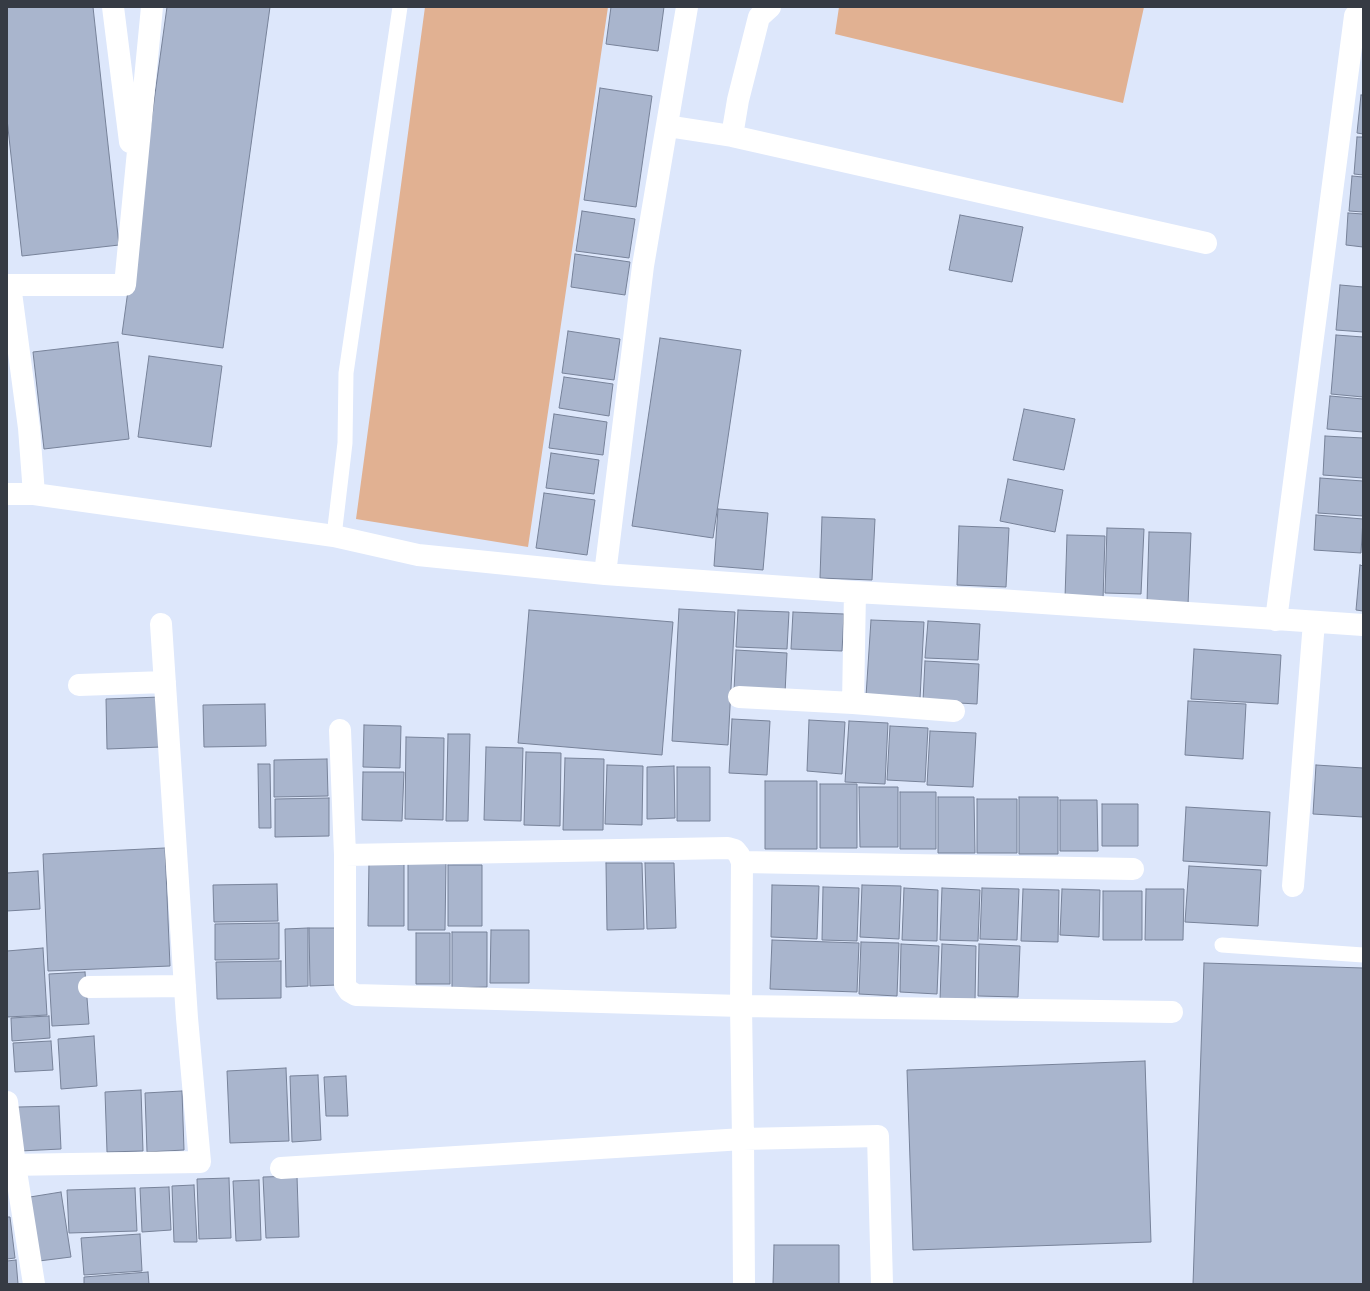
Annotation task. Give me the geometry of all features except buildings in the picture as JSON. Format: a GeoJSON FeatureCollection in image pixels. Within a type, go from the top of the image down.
{"type":"FeatureCollection","features":[{"type":"Feature","properties":{"kind":"street"},"geometry":{"type":"LineString","coordinates":[[113,7],[135,183]]}},
{"type":"Feature","properties":{"kind":"street"},"geometry":{"type":"LineString","coordinates":[[34,494],[29,428],[8,283],[125,286],[152,7]]}},
{"type":"Feature","properties":{"kind":"street"},"geometry":{"type":"LineString","coordinates":[[605,574],[643,266],[687,7]]}},
{"type":"Feature","properties":{"kind":"street"},"geometry":{"type":"LineString","coordinates":[[732,136],[738,100],[759,17],[770,7]]}},
{"type":"Feature","properties":{"kind":"street"},"geometry":{"type":"LineString","coordinates":[[1276,620],[1355,16],[1363,17]]}},
{"type":"Feature","properties":{"kind":"street"},"geometry":{"type":"LineString","coordinates":[[667,126],[732,136],[1206,243]]}},
{"type":"Feature","properties":{"kind":"street"},"geometry":{"type":"LineString","coordinates":[[7,494],[34,494],[334,536],[418,555],[605,574],[1363,625]]}},
{"type":"Feature","properties":{"kind":"street"},"geometry":{"type":"LineString","coordinates":[[853,703],[856,592]]}},
{"type":"Feature","properties":{"kind":"street"},"geometry":{"type":"LineString","coordinates":[[1293,886],[1314,622]]}},
{"type":"Feature","properties":{"kind":"street"},"geometry":{"type":"LineString","coordinates":[[11,1165],[200,1162],[185,986],[161,624]]}},
{"type":"Feature","properties":{"kind":"street"},"geometry":{"type":"LineString","coordinates":[[78,685],[165,682]]}},
{"type":"Feature","properties":{"kind":"street"},"geometry":{"type":"LineString","coordinates":[[739,697],[853,703],[954,711]]}},
{"type":"Feature","properties":{"kind":"street"},"geometry":{"type":"LineString","coordinates":[[340,730],[345,855],[345,985],[356,995],[741,1006],[1172,1012]]}},
{"type":"Feature","properties":{"kind":"street"},"geometry":{"type":"LineString","coordinates":[[345,855],[728,848],[734,850],[739,855],[742,862],[741,1006],[744,1284]]}},
{"type":"Feature","properties":{"kind":"street"},"geometry":{"type":"LineString","coordinates":[[742,862],[1133,869]]}},
{"type":"Feature","properties":{"kind":"street"},"geometry":{"type":"LineString","coordinates":[[89,987],[185,986]]}},
{"type":"Feature","properties":{"kind":"street"},"geometry":{"type":"LineString","coordinates":[[7,1102],[11,1165],[34,1284]]}},
{"type":"Feature","properties":{"kind":"street"},"geometry":{"type":"LineString","coordinates":[[281,1168],[743,1138],[878,1136],[882,1284]]}},
{"type":"Feature","properties":{"kind":"lane"},"geometry":{"type":"LineString","coordinates":[[334,536],[345,443],[346,373],[400,7]]}},
{"type":"Feature","properties":{"kind":"lane"},"geometry":{"type":"LineString","coordinates":[[1222,945],[1363,955]]}},
{"type":"Feature","properties":{"kind":"shaded area"},"geometry":{"type":"Polygon","coordinates":[[[425,7],[608,7],[528,547],[356,519],[425,7]]]}},
{"type":"Feature","properties":{"kind":"shaded area"},"geometry":{"type":"Polygon","coordinates":[[[839,7],[1144,7],[1123,103],[835,34],[839,7]]]}}]}
